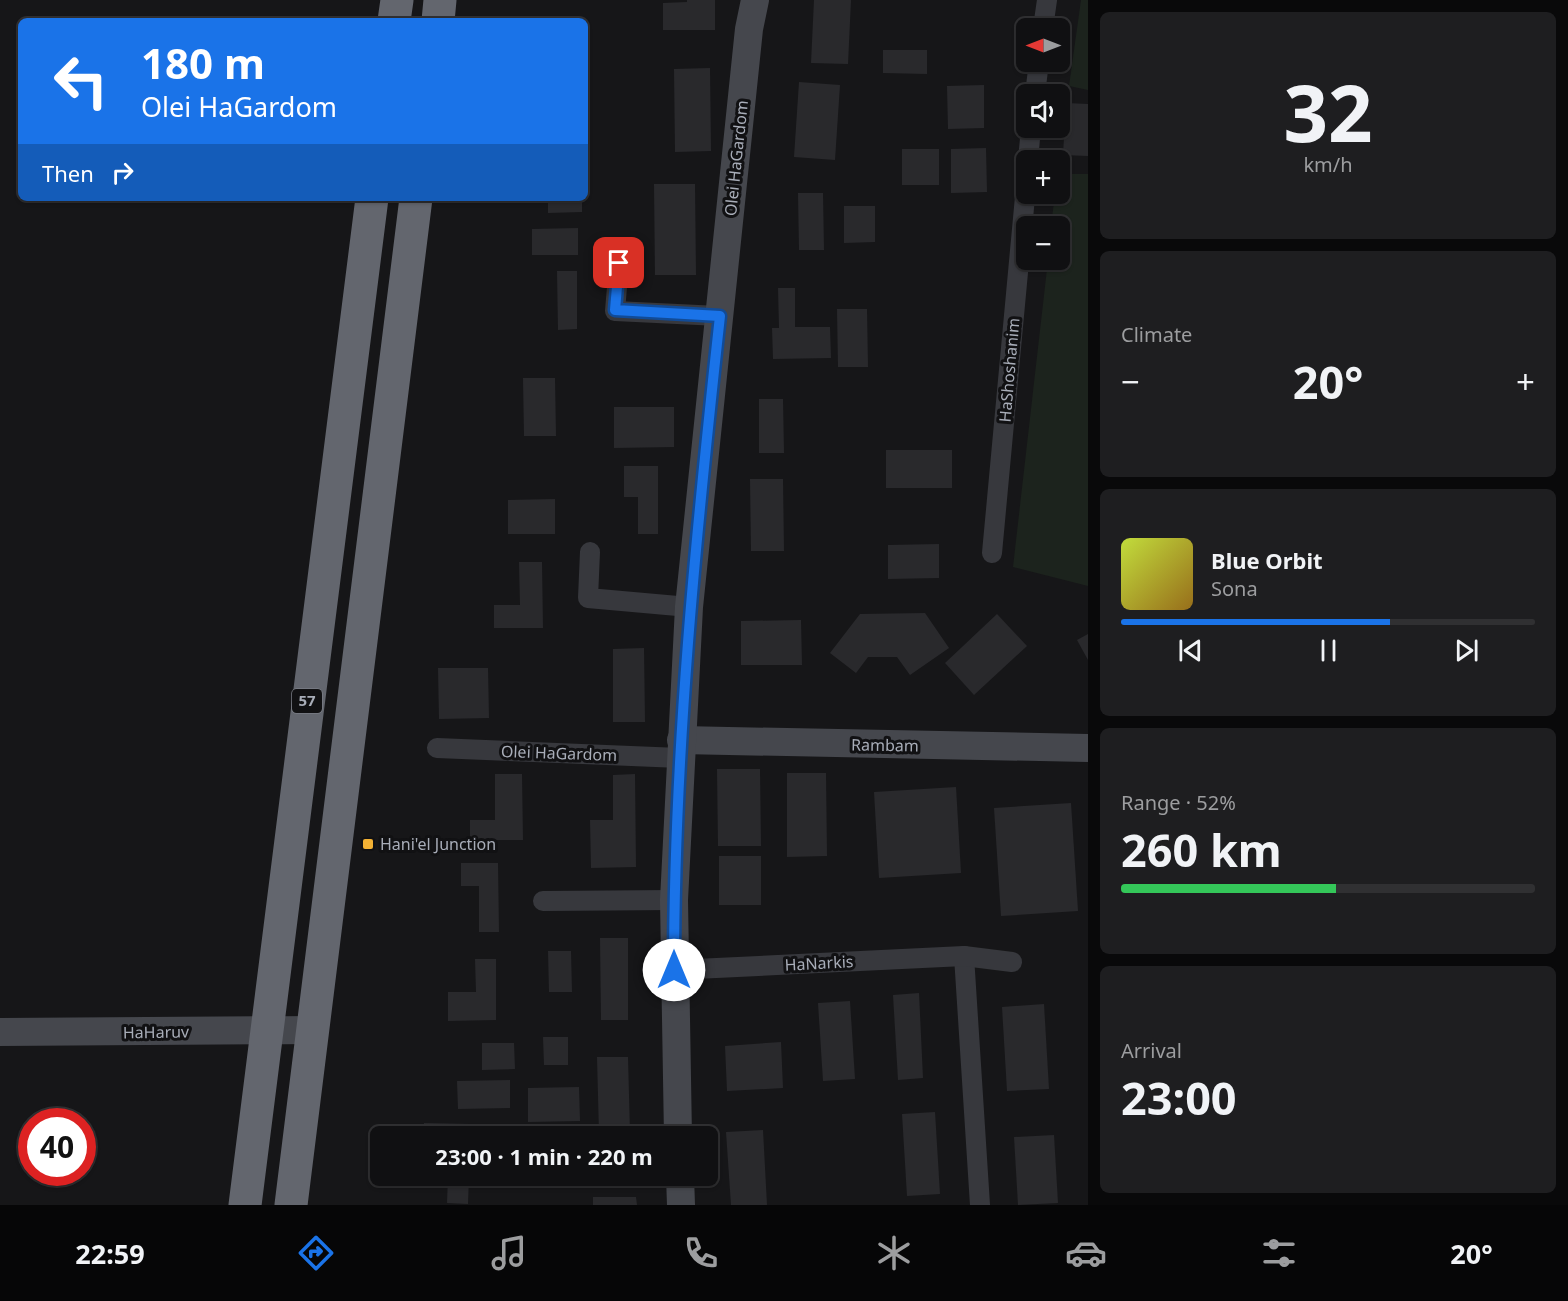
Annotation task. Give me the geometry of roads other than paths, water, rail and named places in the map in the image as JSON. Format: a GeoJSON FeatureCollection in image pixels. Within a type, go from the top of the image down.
{"type":"FeatureCollection","features":[{"type":"Feature","properties":{"kind":"highway"},"geometry":{"type":"LineString","coordinates":[[394,18],[397,0]]}},
{"type":"Feature","properties":{"kind":"highway"},"geometry":{"type":"LineString","coordinates":[[438,18],[440,0]]}},
{"type":"Feature","properties":{"kind":"highway","name":"57"},"geometry":{"type":"LineString","coordinates":[[245,1205],[372,201]]}},
{"type":"Feature","properties":{"kind":"highway"},"geometry":{"type":"LineString","coordinates":[[291,1205],[416,201]]}},
{"type":"Feature","properties":{"kind":"street","name":"Olei HaGardom"},"geometry":{"type":"LineString","coordinates":[[678,1126],[674,900],[689,607],[749,29],[755,0]]}},
{"type":"Feature","properties":{"kind":"street"},"geometry":{"type":"LineString","coordinates":[[1044,18],[1047,0]]}},
{"type":"Feature","properties":{"kind":"street","name":"HaShoshanim"},"geometry":{"type":"LineString","coordinates":[[992,553],[1024,204]]}},
{"type":"Feature","properties":{"kind":"street"},"geometry":{"type":"LineString","coordinates":[[619,263],[615,310],[720,316]]}},
{"type":"Feature","properties":{"kind":"street"},"geometry":{"type":"LineString","coordinates":[[590,552],[588,598],[689,607]]}},
{"type":"Feature","properties":{"kind":"street","name":"Olei HaGardom"},"geometry":{"type":"LineString","coordinates":[[437,748],[681,749]]}},
{"type":"Feature","properties":{"kind":"street","name":"Rambam"},"geometry":{"type":"LineString","coordinates":[[681,749],[1088,748]]}},
{"type":"Feature","properties":{"kind":"street"},"geometry":{"type":"LineString","coordinates":[[543,901],[674,900]]}},
{"type":"Feature","properties":{"kind":"street"},"geometry":{"type":"LineString","coordinates":[[964,956],[980,1205]]}},
{"type":"Feature","properties":{"kind":"street","name":"HaNarkis"},"geometry":{"type":"LineString","coordinates":[[674,970],[964,956],[1012,962]]}},
{"type":"Feature","properties":{"kind":"street","name":"HaHaruv"},"geometry":{"type":"LineString","coordinates":[[0,1032],[140,1033],[313,1030]]}},
{"type":"Feature","properties":{"kind":"street"},"geometry":{"type":"LineString","coordinates":[[680,1186],[681,1205]]}},
{"type":"Feature","properties":{"kind":"place","name":"Hani'el Junction"},"geometry":{"type":"Point","coordinates":[368,844]}}]}
